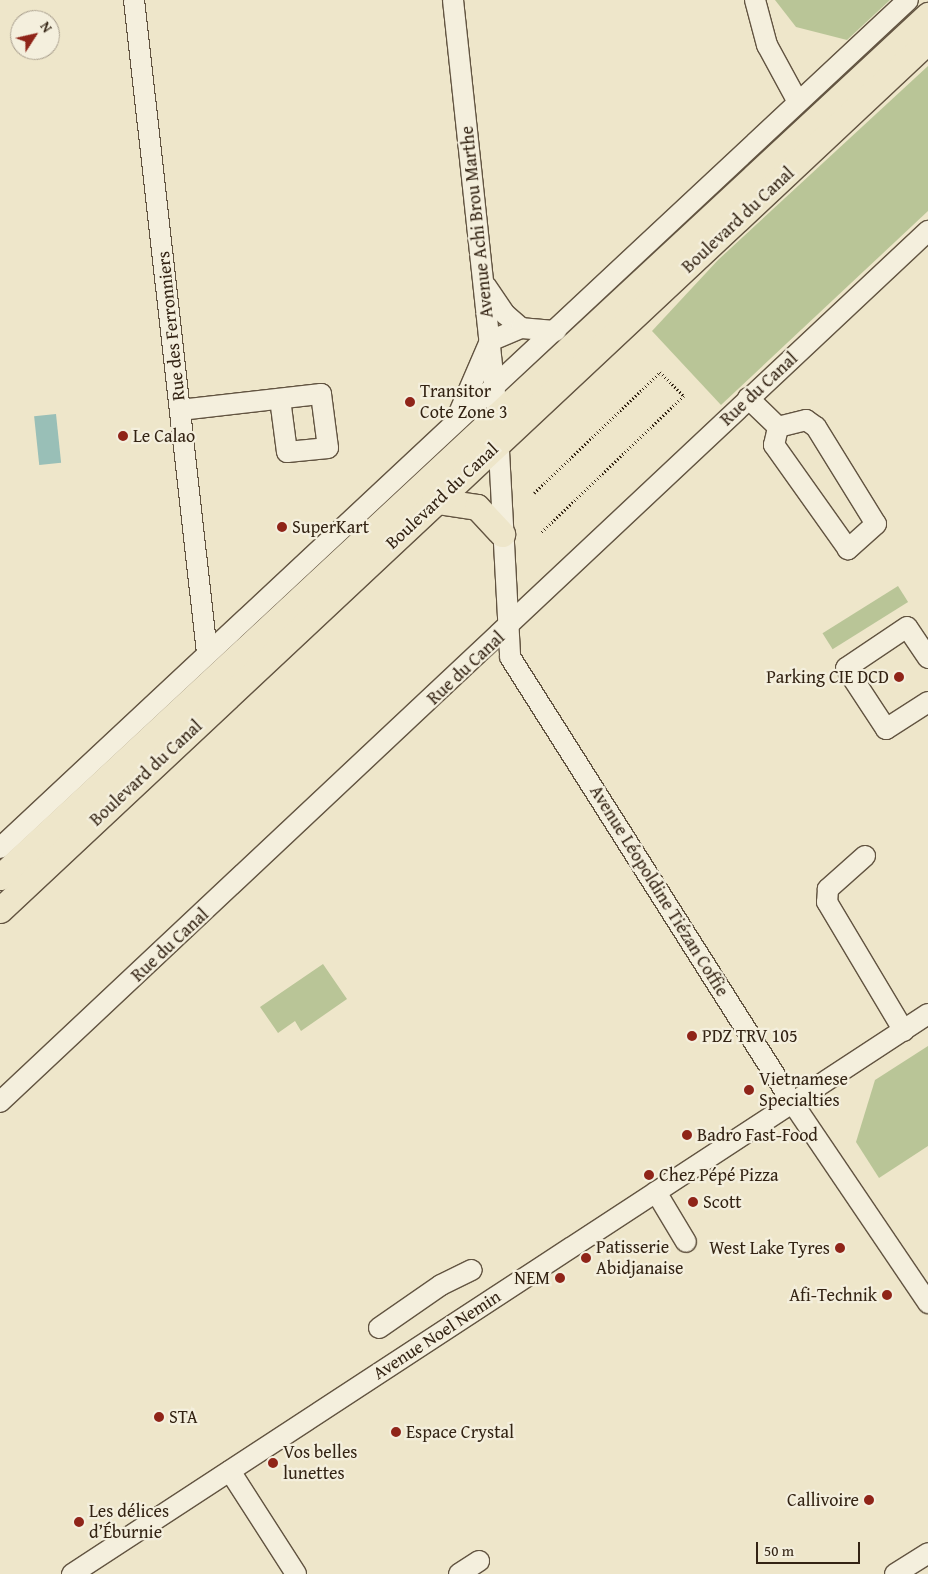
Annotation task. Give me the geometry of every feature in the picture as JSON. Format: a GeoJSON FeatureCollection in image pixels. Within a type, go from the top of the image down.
{"type":"FeatureCollection","features":[{"type":"Feature","properties":{"kind":"main road","name":"Boulevard du Canal"},"geometry":{"type":"LineString","coordinates":[[0,877],[928,15]]}},
{"type":"Feature","properties":{"kind":"main road","name":"Boulevard du Canal"},"geometry":{"type":"LineString","coordinates":[[0,910],[928,42]]}},
{"type":"Feature","properties":{"kind":"main road"},"geometry":{"type":"LineString","coordinates":[[437,501],[477,507],[502,534]]}},
{"type":"Feature","properties":{"kind":"street","name":"Rue des Ferronniers"},"geometry":{"type":"LineString","coordinates":[[134,0],[207,653]]}},
{"type":"Feature","properties":{"kind":"street","name":"Avenue Achi Brou Marthe"},"geometry":{"type":"LineString","coordinates":[[453,0],[495,388],[499,443]]}},
{"type":"Feature","properties":{"kind":"street"},"geometry":{"type":"LineString","coordinates":[[754,0],[767,45],[798,102]]}},
{"type":"Feature","properties":{"kind":"street"},"geometry":{"type":"LineString","coordinates":[[0,848],[207,653],[495,388],[908,0]]}},
{"type":"Feature","properties":{"kind":"street","name":"Rue du Canal"},"geometry":{"type":"LineString","coordinates":[[0,1102],[508,628],[748,398],[928,231]]}},
{"type":"Feature","properties":{"kind":"street"},"geometry":{"type":"LineString","coordinates":[[483,280],[500,308],[521,328]]}},
{"type":"Feature","properties":{"kind":"street"},"geometry":{"type":"LineString","coordinates":[[452,428],[490,341],[521,328],[556,331]]}},
{"type":"Feature","properties":{"kind":"street"},"geometry":{"type":"LineString","coordinates":[[748,398],[778,427]]}},
{"type":"Feature","properties":{"kind":"street"},"geometry":{"type":"LineString","coordinates":[[180,410],[280,399]]}},
{"type":"Feature","properties":{"kind":"street"},"geometry":{"type":"LineString","coordinates":[[806,420],[816,427],[874,518],[875,530],[844,549],[775,448],[778,427],[806,420]]}},
{"type":"Feature","properties":{"kind":"street","name":"Avenue Léopoldine Tiézan Coffie"},"geometry":{"type":"LineString","coordinates":[[499,443],[502,534],[510,657],[792,1102],[922,1281],[928,1303]]}},
{"type":"Feature","properties":{"kind":"street"},"geometry":{"type":"LineString","coordinates":[[928,658],[907,627],[846,668],[886,729],[928,702]]}},
{"type":"Feature","properties":{"kind":"street"},"geometry":{"type":"LineString","coordinates":[[865,856],[828,889],[827,902],[904,1031]]}},
{"type":"Feature","properties":{"kind":"street","name":"Avenue Noel Nemin"},"geometry":{"type":"LineString","coordinates":[[72,1574],[928,1014]]}},
{"type":"Feature","properties":{"kind":"street"},"geometry":{"type":"LineString","coordinates":[[656,1192],[686,1242]]}},
{"type":"Feature","properties":{"kind":"street"},"geometry":{"type":"LineString","coordinates":[[379,1328],[440,1285],[472,1270]]}},
{"type":"Feature","properties":{"kind":"street"},"geometry":{"type":"LineString","coordinates":[[230,1471],[296,1574]]}},
{"type":"Feature","properties":{"kind":"street"},"geometry":{"type":"LineString","coordinates":[[895,1574],[928,1553]]}},
{"type":"Feature","properties":{"kind":"street"},"geometry":{"type":"LineString","coordinates":[[459,1574],[479,1561]]}},
{"type":"Feature","properties":{"kind":"path"},"geometry":{"type":"LineString","coordinates":[[534,493],[660,372],[684,396],[542,532]]}},
{"type":"Feature","properties":{"kind":"green space"},"geometry":{"type":"Polygon","coordinates":[[[775,0],[890,0],[847,40],[796,27],[775,0]]]}},
{"type":"Feature","properties":{"kind":"green space"},"geometry":{"type":"Polygon","coordinates":[[[928,66],[928,211],[721,405],[652,331],[718,260],[928,66]]]}},
{"type":"Feature","properties":{"kind":"green space"},"geometry":{"type":"Polygon","coordinates":[[[898,586],[908,602],[833,649],[823,633],[898,586]]]}},
{"type":"Feature","properties":{"kind":"green space"},"geometry":{"type":"Polygon","coordinates":[[[323,964],[347,999],[301,1031],[295,1021],[278,1033],[260,1007],[323,964]]]}},
{"type":"Feature","properties":{"kind":"green space"},"geometry":{"type":"Polygon","coordinates":[[[928,1046],[928,1146],[879,1178],[856,1142],[875,1080],[928,1046]]]}},
{"type":"Feature","properties":{"kind":"water"},"geometry":{"type":"Polygon","coordinates":[[[56,414],[61,463],[39,465],[34,416],[56,414]]]}},
{"type":"Feature","properties":{"kind":"place","name":"Transitor Cote Zone 3"},"geometry":{"type":"Point","coordinates":[410,402]}},
{"type":"Feature","properties":{"kind":"place","name":"Le Calao"},"geometry":{"type":"Point","coordinates":[123,436]}},
{"type":"Feature","properties":{"kind":"place","name":"SuperKart"},"geometry":{"type":"Point","coordinates":[282,527]}},
{"type":"Feature","properties":{"kind":"place","name":"Parking CIE DCD"},"geometry":{"type":"Point","coordinates":[899,677]}},
{"type":"Feature","properties":{"kind":"place","name":"PDZ TRV 105"},"geometry":{"type":"Point","coordinates":[692,1036]}},
{"type":"Feature","properties":{"kind":"place","name":"Vietnamese Specialties"},"geometry":{"type":"Point","coordinates":[749,1090]}},
{"type":"Feature","properties":{"kind":"place","name":"Badro Fast-Food"},"geometry":{"type":"Point","coordinates":[687,1135]}},
{"type":"Feature","properties":{"kind":"place","name":"Chez Pépé Pizza"},"geometry":{"type":"Point","coordinates":[649,1175]}},
{"type":"Feature","properties":{"kind":"place","name":"Scott"},"geometry":{"type":"Point","coordinates":[693,1202]}},
{"type":"Feature","properties":{"kind":"place","name":"West Lake Tyres"},"geometry":{"type":"Point","coordinates":[840,1248]}},
{"type":"Feature","properties":{"kind":"place","name":"Patisserie Abidjanaise"},"geometry":{"type":"Point","coordinates":[586,1258]}},
{"type":"Feature","properties":{"kind":"place","name":"NEM"},"geometry":{"type":"Point","coordinates":[560,1278]}},
{"type":"Feature","properties":{"kind":"place","name":"Afi-Technik"},"geometry":{"type":"Point","coordinates":[887,1295]}},
{"type":"Feature","properties":{"kind":"place","name":"STA"},"geometry":{"type":"Point","coordinates":[159,1417]}},
{"type":"Feature","properties":{"kind":"place","name":"Espace Crystal"},"geometry":{"type":"Point","coordinates":[396,1432]}},
{"type":"Feature","properties":{"kind":"place","name":"Vos belles lunettes"},"geometry":{"type":"Point","coordinates":[273,1463]}},
{"type":"Feature","properties":{"kind":"place","name":"Callivoire"},"geometry":{"type":"Point","coordinates":[869,1500]}},
{"type":"Feature","properties":{"kind":"place","name":"Les délices d’Éburnie"},"geometry":{"type":"Point","coordinates":[79,1522]}}]}
